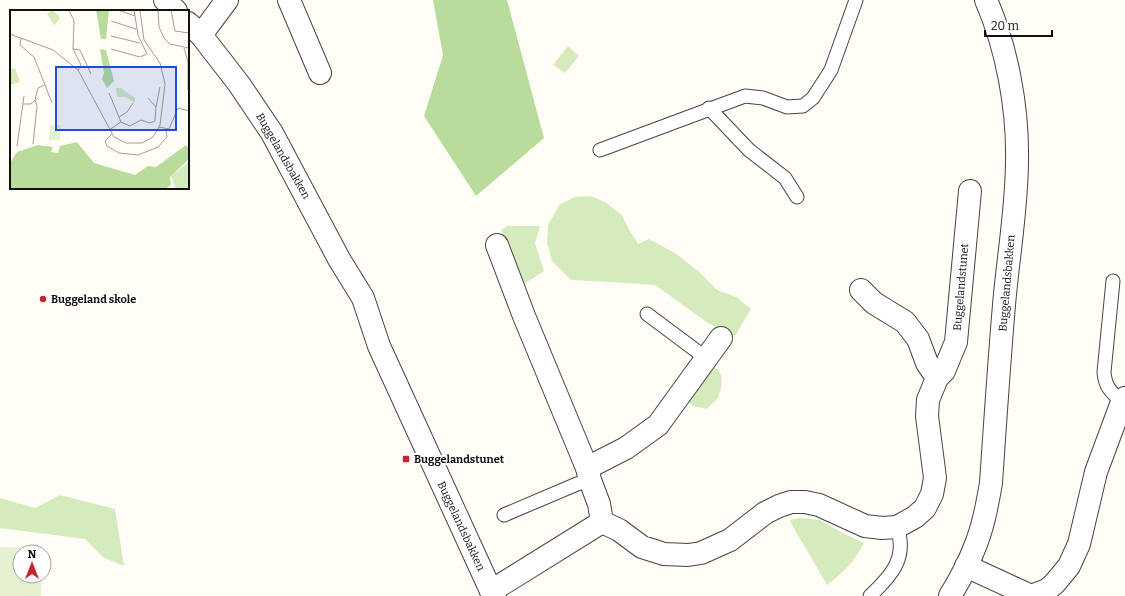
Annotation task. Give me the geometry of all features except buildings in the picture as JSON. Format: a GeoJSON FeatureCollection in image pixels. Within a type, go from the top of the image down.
{"type":"FeatureCollection","features":[{"type":"Feature","properties":{"kind":"street"},"geometry":{"type":"LineString","coordinates":[[165,0],[175,10]]}},
{"type":"Feature","properties":{"kind":"street"},"geometry":{"type":"LineString","coordinates":[[194,29],[227,0]]}},
{"type":"Feature","properties":{"kind":"street"},"geometry":{"type":"LineString","coordinates":[[289,0],[320,73]]}},
{"type":"Feature","properties":{"kind":"street","name":"Buggelandsbakken"},"geometry":{"type":"LineString","coordinates":[[950,596],[974,549],[987,506],[991,483],[1004,304],[1016,194],[1016,125],[1011,87],[993,17],[986,0]]}},
{"type":"Feature","properties":{"kind":"street","name":"Buggelandsbakken"},"geometry":{"type":"LineString","coordinates":[[194,29],[239,84],[272,133],[339,259],[352,305],[379,346],[493,593]]}},
{"type":"Feature","properties":{"kind":"street","name":"Buggelandstunet"},"geometry":{"type":"LineString","coordinates":[[897,527],[925,508],[932,494],[934,478],[927,416],[928,400],[937,378],[944,371],[956,342],[970,191]]}},
{"type":"Feature","properties":{"kind":"street"},"geometry":{"type":"LineString","coordinates":[[497,245],[524,316],[589,474],[599,504],[602,522]]}},
{"type":"Feature","properties":{"kind":"street"},"geometry":{"type":"LineString","coordinates":[[861,290],[874,303],[905,322],[918,339],[927,363],[937,378]]}},
{"type":"Feature","properties":{"kind":"street"},"geometry":{"type":"LineString","coordinates":[[589,474],[658,425],[721,338]]}},
{"type":"Feature","properties":{"kind":"street"},"geometry":{"type":"LineString","coordinates":[[966,566],[1031,596],[1047,590],[1055,583],[1069,566],[1079,544],[1096,472],[1123,400]]}},
{"type":"Feature","properties":{"kind":"street"},"geometry":{"type":"LineString","coordinates":[[602,522],[619,530],[642,547],[664,554],[688,555],[702,553],[730,540],[765,513],[791,502],[805,502],[819,505],[865,526],[882,528],[897,527]]}},
{"type":"Feature","properties":{"kind":"street"},"geometry":{"type":"LineString","coordinates":[[493,593],[602,522]]}},
{"type":"Feature","properties":{"kind":"lane"},"geometry":{"type":"LineString","coordinates":[[600,150],[709,108],[745,96],[763,98],[788,106],[803,106],[814,98],[830,70],[856,0]]}},
{"type":"Feature","properties":{"kind":"lane"},"geometry":{"type":"LineString","coordinates":[[709,108],[749,150],[784,178],[797,197]]}},
{"type":"Feature","properties":{"kind":"lane"},"geometry":{"type":"LineString","coordinates":[[1113,281],[1104,372],[1108,389],[1123,400]]}},
{"type":"Feature","properties":{"kind":"lane"},"geometry":{"type":"LineString","coordinates":[[647,314],[706,358]]}},
{"type":"Feature","properties":{"kind":"lane"},"geometry":{"type":"LineString","coordinates":[[504,515],[577,484],[589,474]]}},
{"type":"Feature","properties":{"kind":"lane"},"geometry":{"type":"LineString","coordinates":[[870,596],[887,578],[899,558],[901,549],[900,536],[897,527]]}},
{"type":"Feature","properties":{"kind":"green space"},"geometry":{"type":"Polygon","coordinates":[[[433,0],[507,0],[544,138],[476,196],[424,116],[443,55],[433,0]]]}},
{"type":"Feature","properties":{"kind":"green space"},"geometry":{"type":"Polygon","coordinates":[[[568,46],[579,56],[565,73],[553,65],[568,46]]]}},
{"type":"Feature","properties":{"kind":"green space"},"geometry":{"type":"Polygon","coordinates":[[[591,196],[605,202],[622,215],[638,244],[649,239],[675,253],[698,271],[717,290],[736,297],[751,309],[735,336],[708,323],[655,285],[571,280],[552,261],[547,243],[548,225],[560,204],[575,197],[591,196]]]}},
{"type":"Feature","properties":{"kind":"green space"},"geometry":{"type":"Polygon","coordinates":[[[507,226],[540,226],[535,243],[544,271],[524,284],[501,230],[507,226]]]}},
{"type":"Feature","properties":{"kind":"green space"},"geometry":{"type":"Polygon","coordinates":[[[715,368],[718,370],[722,381],[716,400],[707,409],[693,406],[686,401],[709,370],[715,368]]]}},
{"type":"Feature","properties":{"kind":"green space"},"geometry":{"type":"Polygon","coordinates":[[[60,495],[115,509],[124,566],[104,558],[85,539],[0,528],[0,498],[35,508],[60,495]]]}},
{"type":"Feature","properties":{"kind":"green space"},"geometry":{"type":"Polygon","coordinates":[[[799,518],[820,520],[864,543],[848,567],[827,585],[791,523],[790,520],[799,518]]]}},
{"type":"Feature","properties":{"kind":"green space"},"geometry":{"type":"Polygon","coordinates":[[[0,547],[12,548],[12,584],[42,584],[41,596],[0,596],[0,547]]]}},
{"type":"Feature","properties":{"kind":"place","name":"Buggeland skole"},"geometry":{"type":"Point","coordinates":[43,299]}},
{"type":"Feature","properties":{"kind":"place","name":"Buggelandstunet"},"geometry":{"type":"Point","coordinates":[406,459]}}]}
